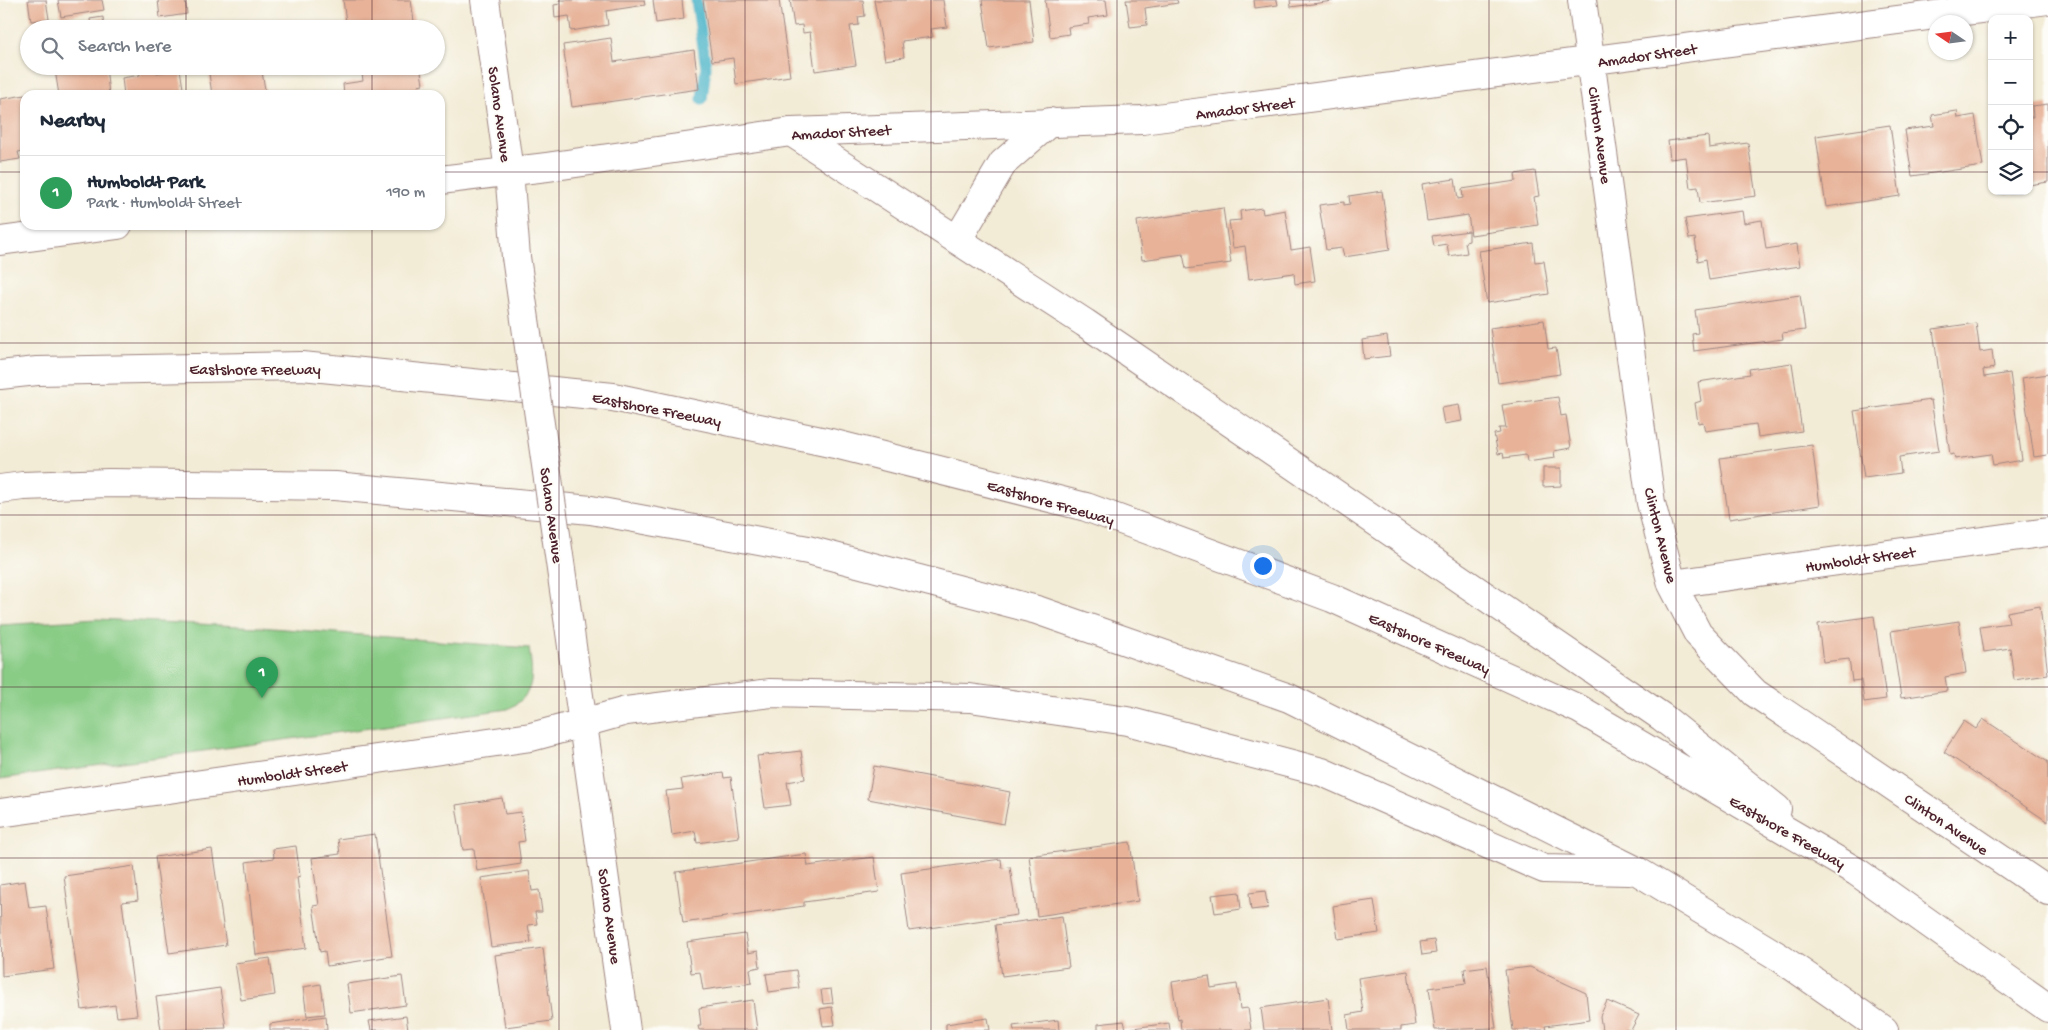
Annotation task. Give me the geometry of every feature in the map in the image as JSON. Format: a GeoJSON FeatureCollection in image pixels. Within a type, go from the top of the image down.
{"type":"FeatureCollection","features":[{"type":"Feature","properties":{"kind":"main road","name":"Solano Avenue"},"geometry":{"type":"LineString","coordinates":[[485,0],[508,171],[516,257],[626,1030]]}},
{"type":"Feature","properties":{"kind":"main road","name":"Clinton Avenue"},"geometry":{"type":"LineString","coordinates":[[1582,0],[1652,503],[1672,584],[1698,634],[1755,693],[2048,891]]}},
{"type":"Feature","properties":{"kind":"main road","name":"Amador Street"},"geometry":{"type":"LineString","coordinates":[[445,179],[547,167],[791,132],[1142,120],[2048,0]]}},
{"type":"Feature","properties":{"kind":"main road"},"geometry":{"type":"LineString","coordinates":[[958,239],[1004,163],[1050,122]]}},
{"type":"Feature","properties":{"kind":"main road"},"geometry":{"type":"LineString","coordinates":[[791,132],[1085,323],[1662,717],[1857,872]]}},
{"type":"Feature","properties":{"kind":"main road"},"geometry":{"type":"LineString","coordinates":[[0,242],[83,230]]}},
{"type":"Feature","properties":{"kind":"main road","name":"Eastshore Freeway"},"geometry":{"type":"LineString","coordinates":[[0,375],[37,371],[302,366],[613,397],[834,444],[1086,507],[1332,598],[1579,709],[1857,872],[2048,1008]]}},
{"type":"Feature","properties":{"kind":"main road"},"geometry":{"type":"LineString","coordinates":[[0,489],[23,486],[109,483],[335,486],[591,510],[808,550],[1037,610],[1289,698],[1637,872],[1779,957],[1884,1030]]}},
{"type":"Feature","properties":{"kind":"main road","name":"Humboldt Street"},"geometry":{"type":"LineString","coordinates":[[1672,584],[2048,532]]}},
{"type":"Feature","properties":{"kind":"main road","name":"Humboldt Street"},"geometry":{"type":"LineString","coordinates":[[0,813],[531,738],[626,711],[771,693],[970,698],[1127,720],[1322,772],[1544,869],[1637,872]]}},
{"type":"Feature","properties":{"kind":"green space"},"geometry":{"type":"Polygon","coordinates":[[[97,619],[259,627],[529,648],[530,683],[524,697],[508,709],[0,779],[0,625],[97,619]]]}},
{"type":"Feature","properties":{"kind":"building"},"geometry":{"type":"Polygon","coordinates":[[[28,0],[46,0],[49,19],[31,20],[28,0]]]}},
{"type":"Feature","properties":{"kind":"building"},"geometry":{"type":"Polygon","coordinates":[[[58,0],[102,0],[104,10],[61,17],[58,0]]]}},
{"type":"Feature","properties":{"kind":"building"},"geometry":{"type":"Polygon","coordinates":[[[158,0],[185,0],[187,14],[160,18],[158,0]]]}},
{"type":"Feature","properties":{"kind":"building"},"geometry":{"type":"Polygon","coordinates":[[[343,0],[411,0],[414,20],[346,20],[343,0]]]}},
{"type":"Feature","properties":{"kind":"building"},"geometry":{"type":"Polygon","coordinates":[[[559,0],[644,0],[645,5],[606,11],[608,25],[571,31],[569,16],[555,18],[554,5],[560,4],[559,0]]]}},
{"type":"Feature","properties":{"kind":"building"},"geometry":{"type":"Polygon","coordinates":[[[653,0],[682,0],[684,19],[656,23],[653,0]]]}},
{"type":"Feature","properties":{"kind":"building"},"geometry":{"type":"Polygon","coordinates":[[[703,0],[779,0],[790,76],[736,84],[733,58],[712,61],[703,0]]]}},
{"type":"Feature","properties":{"kind":"building"},"geometry":{"type":"Polygon","coordinates":[[[790,0],[863,0],[865,16],[858,17],[859,25],[850,26],[856,65],[815,71],[810,32],[803,33],[802,25],[794,26],[790,0]]]}},
{"type":"Feature","properties":{"kind":"building"},"geometry":{"type":"Polygon","coordinates":[[[874,0],[943,0],[947,27],[931,29],[933,37],[902,41],[904,57],[885,60],[874,0]]]}},
{"type":"Feature","properties":{"kind":"building"},"geometry":{"type":"Polygon","coordinates":[[[982,0],[1029,0],[1034,42],[989,48],[982,0]]]}},
{"type":"Feature","properties":{"kind":"building"},"geometry":{"type":"Polygon","coordinates":[[[1045,0],[1106,0],[1108,15],[1088,18],[1089,24],[1068,27],[1069,34],[1050,37],[1045,0]]]}},
{"type":"Feature","properties":{"kind":"building"},"geometry":{"type":"Polygon","coordinates":[[[1126,0],[1177,0],[1178,3],[1145,8],[1147,25],[1130,27],[1126,0]]]}},
{"type":"Feature","properties":{"kind":"building"},"geometry":{"type":"Polygon","coordinates":[[[1254,0],[1277,0],[1278,5],[1255,8],[1254,0]]]}},
{"type":"Feature","properties":{"kind":"building"},"geometry":{"type":"Polygon","coordinates":[[[1290,0],[1333,0],[1333,1],[1291,7],[1290,0]]]}},
{"type":"Feature","properties":{"kind":"building"},"geometry":{"type":"Polygon","coordinates":[[[103,17],[103,20],[90,20],[103,17]]]}},
{"type":"Feature","properties":{"kind":"building"},"geometry":{"type":"Polygon","coordinates":[[[611,38],[614,62],[694,50],[699,89],[572,107],[563,45],[611,38]]]}},
{"type":"Feature","properties":{"kind":"building"},"geometry":{"type":"Polygon","coordinates":[[[56,75],[107,75],[108,90],[58,90],[56,75]]]}},
{"type":"Feature","properties":{"kind":"building"},"geometry":{"type":"Polygon","coordinates":[[[140,75],[181,75],[183,90],[123,90],[122,78],[140,75]]]}},
{"type":"Feature","properties":{"kind":"building"},"geometry":{"type":"Polygon","coordinates":[[[209,75],[263,75],[265,90],[211,90],[209,75]]]}},
{"type":"Feature","properties":{"kind":"building"},"geometry":{"type":"Polygon","coordinates":[[[362,75],[422,75],[423,84],[418,85],[419,90],[344,90],[343,84],[363,81],[362,75]]]}},
{"type":"Feature","properties":{"kind":"building"},"geometry":{"type":"Polygon","coordinates":[[[20,96],[20,152],[18,152],[20,159],[0,162],[0,99],[20,96]]]}},
{"type":"Feature","properties":{"kind":"building"},"geometry":{"type":"Polygon","coordinates":[[[2048,104],[2048,182],[2033,184],[2033,117],[2033,106],[2048,104]]]}},
{"type":"Feature","properties":{"kind":"building"},"geometry":{"type":"Polygon","coordinates":[[[1957,111],[1958,118],[1975,115],[1983,166],[1912,176],[1905,130],[1934,126],[1932,115],[1957,111]]]}},
{"type":"Feature","properties":{"kind":"building"},"geometry":{"type":"Polygon","coordinates":[[[1890,125],[1900,196],[1826,207],[1816,136],[1890,125]]]}},
{"type":"Feature","properties":{"kind":"building"},"geometry":{"type":"Polygon","coordinates":[[[1708,136],[1709,148],[1748,143],[1756,196],[1700,203],[1698,187],[1690,188],[1686,157],[1670,159],[1668,141],[1708,136]]]}},
{"type":"Feature","properties":{"kind":"building"},"geometry":{"type":"Polygon","coordinates":[[[1535,171],[1539,196],[1534,197],[1538,225],[1471,235],[1468,215],[1427,221],[1422,184],[1455,179],[1458,199],[1463,198],[1462,189],[1516,181],[1515,174],[1535,171]]]}},
{"type":"Feature","properties":{"kind":"building"},"geometry":{"type":"Polygon","coordinates":[[[1382,191],[1390,250],[1344,257],[1342,248],[1326,250],[1319,205],[1344,202],[1344,205],[1350,204],[1349,196],[1382,191]]]}},
{"type":"Feature","properties":{"kind":"building"},"geometry":{"type":"Polygon","coordinates":[[[1223,208],[1231,263],[1186,269],[1183,254],[1142,260],[1137,221],[1223,208]]]}},
{"type":"Feature","properties":{"kind":"building"},"geometry":{"type":"Polygon","coordinates":[[[1262,208],[1263,214],[1285,210],[1291,250],[1310,247],[1315,281],[1295,284],[1294,273],[1249,279],[1245,246],[1233,248],[1229,221],[1241,220],[1240,211],[1262,208]]]}},
{"type":"Feature","properties":{"kind":"building"},"geometry":{"type":"Polygon","coordinates":[[[1742,211],[1744,223],[1762,220],[1766,249],[1797,244],[1800,266],[1709,280],[1706,259],[1698,261],[1695,238],[1689,239],[1685,219],[1742,211]]]}},
{"type":"Feature","properties":{"kind":"building"},"geometry":{"type":"Polygon","coordinates":[[[1469,231],[1469,241],[1465,242],[1467,253],[1449,256],[1447,244],[1434,246],[1432,236],[1469,231]]]}},
{"type":"Feature","properties":{"kind":"building"},"geometry":{"type":"Polygon","coordinates":[[[1533,243],[1535,262],[1544,261],[1549,294],[1487,303],[1479,251],[1533,243]]]}},
{"type":"Feature","properties":{"kind":"building"},"geometry":{"type":"Polygon","coordinates":[[[1800,295],[1805,330],[1782,333],[1783,339],[1694,351],[1692,334],[1698,333],[1695,310],[1800,295]]]}},
{"type":"Feature","properties":{"kind":"building"},"geometry":{"type":"Polygon","coordinates":[[[1544,320],[1548,349],[1556,348],[1560,374],[1498,383],[1490,328],[1544,320]]]}},
{"type":"Feature","properties":{"kind":"building"},"geometry":{"type":"Polygon","coordinates":[[[1976,323],[1980,352],[1992,350],[1994,368],[1983,370],[1984,377],[2010,373],[2022,460],[1993,465],[1991,454],[1955,459],[1954,454],[1950,455],[1933,329],[1976,323]]]}},
{"type":"Feature","properties":{"kind":"building"},"geometry":{"type":"Polygon","coordinates":[[[1387,336],[1390,356],[1364,359],[1362,340],[1387,336]]]}},
{"type":"Feature","properties":{"kind":"building"},"geometry":{"type":"Polygon","coordinates":[[[1792,363],[1802,431],[1758,437],[1756,424],[1705,431],[1703,422],[1698,423],[1695,403],[1701,401],[1698,382],[1750,374],[1749,369],[1792,363]]]}},
{"type":"Feature","properties":{"kind":"building"},"geometry":{"type":"Polygon","coordinates":[[[2048,374],[2048,455],[2034,457],[2022,378],[2048,374]]]}},
{"type":"Feature","properties":{"kind":"building"},"geometry":{"type":"Polygon","coordinates":[[[1558,397],[1561,416],[1566,415],[1571,448],[1554,451],[1555,458],[1527,462],[1526,455],[1504,458],[1503,453],[1498,454],[1494,434],[1500,433],[1499,428],[1506,428],[1502,405],[1558,397]]]}},
{"type":"Feature","properties":{"kind":"building"},"geometry":{"type":"Polygon","coordinates":[[[1931,400],[1939,451],[1899,457],[1901,473],[1864,478],[1854,411],[1931,400]]]}},
{"type":"Feature","properties":{"kind":"building"},"geometry":{"type":"Polygon","coordinates":[[[1459,405],[1462,421],[1444,424],[1441,408],[1459,405]]]}},
{"type":"Feature","properties":{"kind":"building"},"geometry":{"type":"Polygon","coordinates":[[[1812,445],[1820,505],[1729,519],[1720,458],[1812,445]]]}},
{"type":"Feature","properties":{"kind":"building"},"geometry":{"type":"Polygon","coordinates":[[[1543,468],[1561,468],[1561,486],[1543,487],[1543,468]]]}},
{"type":"Feature","properties":{"kind":"building"},"geometry":{"type":"Polygon","coordinates":[[[2040,606],[2048,675],[2014,680],[2010,648],[1984,652],[1980,627],[2009,623],[2007,612],[2040,606]]]}},
{"type":"Feature","properties":{"kind":"building"},"geometry":{"type":"Polygon","coordinates":[[[1874,616],[1886,699],[1864,702],[1861,680],[1852,681],[1849,659],[1823,662],[1818,624],[1874,616]]]}},
{"type":"Feature","properties":{"kind":"building"},"geometry":{"type":"Polygon","coordinates":[[[1959,621],[1966,673],[1945,677],[1947,691],[1901,698],[1891,631],[1959,621]]]}},
{"type":"Feature","properties":{"kind":"building"},"geometry":{"type":"Polygon","coordinates":[[[1983,719],[2048,762],[2048,822],[1944,752],[1964,721],[1976,729],[1983,719]]]}},
{"type":"Feature","properties":{"kind":"building"},"geometry":{"type":"Polygon","coordinates":[[[801,751],[805,779],[787,782],[791,805],[765,808],[757,756],[801,751]]]}},
{"type":"Feature","properties":{"kind":"building"},"geometry":{"type":"Polygon","coordinates":[[[874,766],[1010,792],[1004,824],[868,799],[874,766]]]}},
{"type":"Feature","properties":{"kind":"building"},"geometry":{"type":"Polygon","coordinates":[[[723,773],[724,778],[731,777],[739,837],[697,843],[695,831],[672,835],[666,791],[683,789],[681,779],[723,773]]]}},
{"type":"Feature","properties":{"kind":"building"},"geometry":{"type":"Polygon","coordinates":[[[502,798],[505,814],[521,812],[525,841],[518,842],[521,864],[477,871],[474,849],[463,850],[456,805],[502,798]]]}},
{"type":"Feature","properties":{"kind":"building"},"geometry":{"type":"Polygon","coordinates":[[[375,834],[392,956],[327,966],[325,951],[320,952],[313,906],[319,905],[312,858],[340,854],[338,839],[375,834]]]}},
{"type":"Feature","properties":{"kind":"building"},"geometry":{"type":"Polygon","coordinates":[[[1130,842],[1138,901],[1037,916],[1029,856],[1130,842]]]}},
{"type":"Feature","properties":{"kind":"building"},"geometry":{"type":"Polygon","coordinates":[[[296,846],[300,876],[297,877],[306,948],[256,955],[246,862],[274,858],[273,849],[296,846]]]}},
{"type":"Feature","properties":{"kind":"building"},"geometry":{"type":"Polygon","coordinates":[[[212,849],[226,945],[169,953],[155,857],[212,849]]]}},
{"type":"Feature","properties":{"kind":"building"},"geometry":{"type":"Polygon","coordinates":[[[806,854],[808,866],[874,857],[879,892],[804,902],[804,906],[683,923],[676,872],[806,854]]]}},
{"type":"Feature","properties":{"kind":"building"},"geometry":{"type":"Polygon","coordinates":[[[1001,859],[1002,868],[1010,867],[1017,915],[909,931],[901,873],[1001,859]]]}},
{"type":"Feature","properties":{"kind":"building"},"geometry":{"type":"Polygon","coordinates":[[[134,866],[138,900],[122,902],[137,1015],[117,1017],[115,1005],[82,1010],[64,876],[134,866]]]}},
{"type":"Feature","properties":{"kind":"building"},"geometry":{"type":"Polygon","coordinates":[[[529,871],[532,891],[539,890],[542,912],[535,912],[537,924],[528,925],[531,942],[491,947],[481,878],[529,871]]]}},
{"type":"Feature","properties":{"kind":"building"},"geometry":{"type":"Polygon","coordinates":[[[25,881],[29,908],[46,906],[54,969],[2,976],[0,885],[25,881]]]}},
{"type":"Feature","properties":{"kind":"building"},"geometry":{"type":"Polygon","coordinates":[[[1265,891],[1268,908],[1251,910],[1249,893],[1265,891]]]}},
{"type":"Feature","properties":{"kind":"building"},"geometry":{"type":"Polygon","coordinates":[[[1239,892],[1241,909],[1215,913],[1212,895],[1239,892]]]}},
{"type":"Feature","properties":{"kind":"building"},"geometry":{"type":"Polygon","coordinates":[[[1374,900],[1379,933],[1338,939],[1333,906],[1374,900]]]}},
{"type":"Feature","properties":{"kind":"building"},"geometry":{"type":"Polygon","coordinates":[[[1062,916],[1069,967],[1002,976],[995,925],[1062,916]]]}},
{"type":"Feature","properties":{"kind":"building"},"geometry":{"type":"Polygon","coordinates":[[[745,934],[748,953],[758,951],[760,967],[750,969],[752,983],[703,990],[700,972],[691,973],[687,942],[745,934]]]}},
{"type":"Feature","properties":{"kind":"building"},"geometry":{"type":"Polygon","coordinates":[[[1434,940],[1436,953],[1422,955],[1420,942],[1434,940]]]}},
{"type":"Feature","properties":{"kind":"building"},"geometry":{"type":"Polygon","coordinates":[[[543,948],[552,1021],[505,1027],[495,955],[543,948]]]}},
{"type":"Feature","properties":{"kind":"building"},"geometry":{"type":"Polygon","coordinates":[[[270,958],[275,995],[241,1000],[235,963],[270,958]]]}},
{"type":"Feature","properties":{"kind":"building"},"geometry":{"type":"Polygon","coordinates":[[[1487,966],[1496,1028],[1435,1030],[1429,988],[1466,983],[1464,969],[1487,966]]]}},
{"type":"Feature","properties":{"kind":"building"},"geometry":{"type":"Polygon","coordinates":[[[1530,967],[1586,993],[1589,1020],[1545,1026],[1546,1030],[1513,1030],[1505,970],[1530,967]]]}},
{"type":"Feature","properties":{"kind":"building"},"geometry":{"type":"Polygon","coordinates":[[[796,970],[799,988],[769,992],[766,974],[796,970]]]}},
{"type":"Feature","properties":{"kind":"building"},"geometry":{"type":"Polygon","coordinates":[[[1408,971],[1415,1025],[1401,1027],[1401,1030],[1349,1030],[1347,1015],[1363,1012],[1358,978],[1408,971]]]}},
{"type":"Feature","properties":{"kind":"building"},"geometry":{"type":"Polygon","coordinates":[[[402,976],[406,1005],[351,1013],[347,984],[402,976]]]}},
{"type":"Feature","properties":{"kind":"building"},"geometry":{"type":"Polygon","coordinates":[[[1209,976],[1211,988],[1237,984],[1240,1009],[1248,1008],[1251,1030],[1181,1030],[1172,982],[1209,976]]]}},
{"type":"Feature","properties":{"kind":"building"},"geometry":{"type":"Polygon","coordinates":[[[321,984],[325,1014],[307,1016],[303,987],[321,984]]]}},
{"type":"Feature","properties":{"kind":"building"},"geometry":{"type":"Polygon","coordinates":[[[220,988],[226,1028],[161,1030],[156,997],[220,988]]]}},
{"type":"Feature","properties":{"kind":"building"},"geometry":{"type":"Polygon","coordinates":[[[831,989],[833,1003],[823,1004],[821,990],[831,989]]]}},
{"type":"Feature","properties":{"kind":"building"},"geometry":{"type":"Polygon","coordinates":[[[1328,998],[1332,1030],[1264,1030],[1261,1008],[1328,998]]]}},
{"type":"Feature","properties":{"kind":"building"},"geometry":{"type":"Polygon","coordinates":[[[753,1000],[757,1030],[699,1030],[698,1026],[701,1026],[699,1008],[753,1000]]]}},
{"type":"Feature","properties":{"kind":"building"},"geometry":{"type":"Polygon","coordinates":[[[1607,1001],[1639,1015],[1631,1030],[1602,1030],[1600,1016],[1607,1001]]]}},
{"type":"Feature","properties":{"kind":"building"},"geometry":{"type":"Polygon","coordinates":[[[832,1007],[835,1025],[823,1026],[820,1009],[832,1007]]]}},
{"type":"Feature","properties":{"kind":"building"},"geometry":{"type":"Polygon","coordinates":[[[326,1016],[327,1030],[270,1030],[270,1024],[326,1016]]]}},
{"type":"Feature","properties":{"kind":"building"},"geometry":{"type":"Polygon","coordinates":[[[406,1016],[408,1030],[371,1030],[369,1021],[406,1016]]]}},
{"type":"Feature","properties":{"kind":"building"},"geometry":{"type":"Polygon","coordinates":[[[988,1018],[990,1030],[946,1030],[946,1024],[988,1018]]]}},
{"type":"Feature","properties":{"kind":"building"},"geometry":{"type":"Polygon","coordinates":[[[1058,1020],[1059,1030],[1014,1030],[1013,1026],[1058,1020]]]}},
{"type":"Feature","properties":{"kind":"building"},"geometry":{"type":"Polygon","coordinates":[[[1124,1021],[1126,1029],[1169,1023],[1170,1030],[1098,1030],[1098,1024],[1124,1021]]]}},
{"type":"Feature","properties":{"kind":"waterway"},"geometry":{"type":"LineString","coordinates":[[696,0],[706,67],[702,99]]}},
{"type":"Feature","properties":{"kind":"place","name":"Humboldt Park"},"geometry":{"type":"Point","coordinates":[262,698]}}]}
